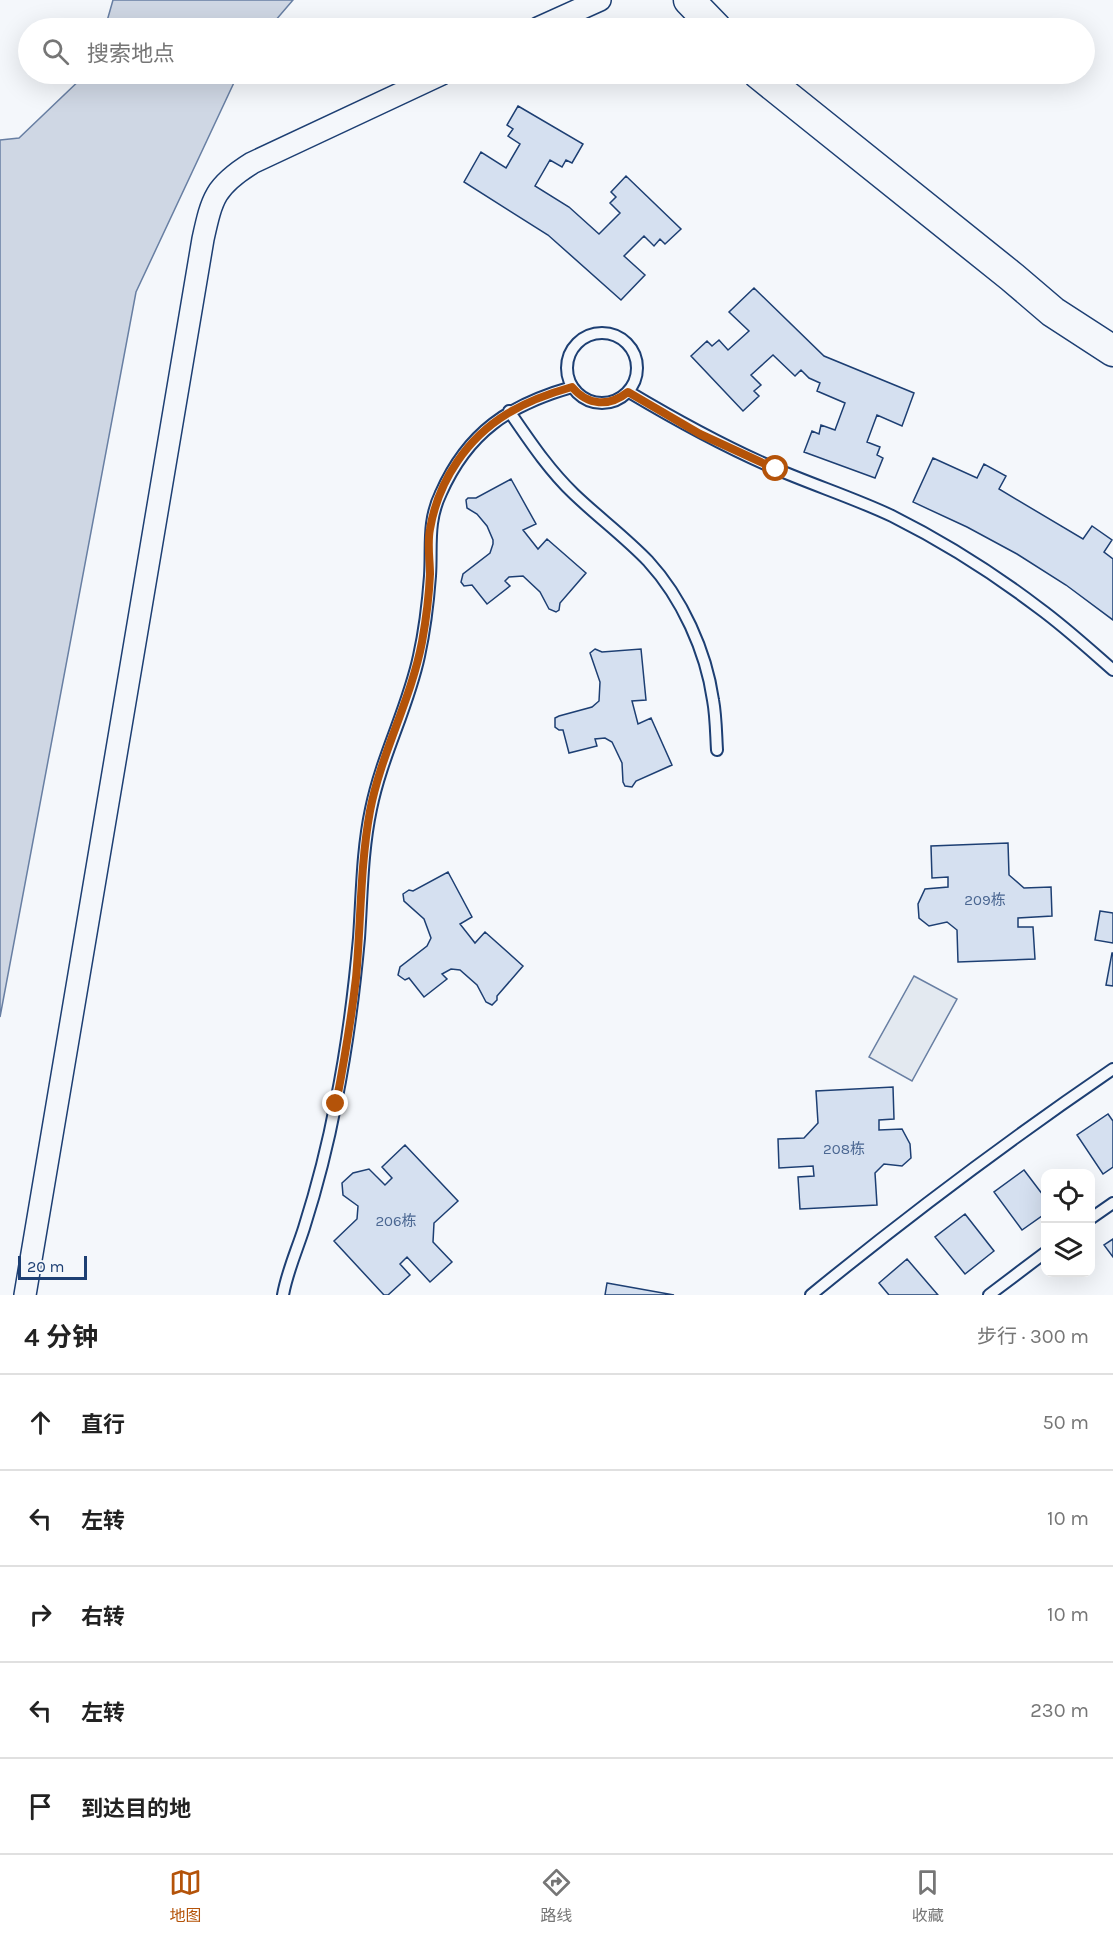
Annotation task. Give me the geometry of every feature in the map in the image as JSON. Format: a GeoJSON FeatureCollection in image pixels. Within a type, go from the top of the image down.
{"type":"FeatureCollection","features":[{"type":"Feature","properties":{"kind":"street"},"geometry":{"type":"LineString","coordinates":[[560,18],[600,0]]}},
{"type":"Feature","properties":{"kind":"street"},"geometry":{"type":"LineString","coordinates":[[689,0],[706,18]]}},
{"type":"Feature","properties":{"kind":"street"},"geometry":{"type":"LineString","coordinates":[[25,1295],[201,251],[212,203],[225,182],[252,164],[421,84]]}},
{"type":"Feature","properties":{"kind":"street"},"geometry":{"type":"LineString","coordinates":[[771,84],[1053,312],[1113,351]]}},
{"type":"Feature","properties":{"kind":"lane"},"geometry":{"type":"LineString","coordinates":[[605,333],[616,336],[632,350],[637,371],[628,392],[620,399],[599,403],[579,395],[572,387],[567,376],[569,354],[584,338],[605,333]]}},
{"type":"Feature","properties":{"kind":"lane"},"geometry":{"type":"LineString","coordinates":[[283,1295],[322,1166],[336,1104],[356,979],[365,844],[380,773],[407,699],[419,658],[428,605],[429,530],[440,495],[457,462],[480,434],[509,411],[539,396],[572,387]]}},
{"type":"Feature","properties":{"kind":"lane"},"geometry":{"type":"LineString","coordinates":[[628,392],[700,434],[814,485],[854,498],[932,537],[969,559],[1041,609],[1113,670]]}},
{"type":"Feature","properties":{"kind":"lane"},"geometry":{"type":"LineString","coordinates":[[509,411],[539,455],[573,493],[649,562],[679,604],[701,650],[713,699],[717,750]]}},
{"type":"Feature","properties":{"kind":"lane"},"geometry":{"type":"LineString","coordinates":[[811,1295],[885,1234],[1003,1145],[1113,1069]]}},
{"type":"Feature","properties":{"kind":"lane"},"geometry":{"type":"LineString","coordinates":[[1095,1216],[1113,1203]]}},
{"type":"Feature","properties":{"kind":"lane"},"geometry":{"type":"LineString","coordinates":[[989,1295],[1041,1256]]}},
{"type":"Feature","properties":{"kind":"shaded area"},"geometry":{"type":"Polygon","coordinates":[[[113,0],[293,0],[278,18],[108,18],[113,0]]]}},
{"type":"Feature","properties":{"kind":"shaded area"},"geometry":{"type":"Polygon","coordinates":[[[76,84],[233,84],[136,292],[0,1017],[0,140],[19,138],[76,84]]]}},
{"type":"Feature","properties":{"kind":"shaded area"},"geometry":{"type":"Polygon","coordinates":[[[914,976],[957,999],[912,1081],[869,1057],[914,976]]]}},
{"type":"Feature","properties":{"kind":"building"},"geometry":{"type":"Polygon","coordinates":[[[518,106],[583,144],[572,163],[566,160],[562,167],[550,160],[535,186],[569,207],[599,234],[620,213],[610,203],[616,197],[611,192],[626,176],[681,229],[665,244],[660,239],[654,246],[644,236],[624,256],[645,275],[621,300],[548,235],[464,182],[481,152],[506,168],[520,144],[508,136],[513,129],[507,125],[518,106]]]}},
{"type":"Feature","properties":{"kind":"building"},"geometry":{"type":"Polygon","coordinates":[[[754,288],[824,356],[914,393],[902,426],[877,415],[867,442],[880,447],[877,455],[883,458],[875,478],[804,452],[812,431],[819,434],[821,425],[835,430],[845,403],[817,391],[820,383],[809,378],[801,370],[795,376],[773,355],[751,375],[761,385],[754,391],[759,396],[743,411],[691,356],[707,341],[712,346],[719,340],[728,350],[749,331],[729,312],[754,288]]]}},
{"type":"Feature","properties":{"kind":"building"},"geometry":{"type":"Polygon","coordinates":[[[933,458],[977,478],[984,464],[1006,476],[999,489],[1083,539],[1092,526],[1112,540],[1104,552],[1113,559],[1113,620],[1066,585],[1017,554],[913,502],[933,458]]]}},
{"type":"Feature","properties":{"kind":"building"},"geometry":{"type":"Polygon","coordinates":[[[511,479],[536,524],[523,530],[538,549],[547,539],[586,573],[560,603],[559,610],[556,612],[549,609],[540,592],[523,576],[509,577],[505,581],[510,586],[487,604],[472,585],[464,586],[461,582],[463,574],[490,553],[493,544],[487,526],[477,514],[467,508],[466,500],[476,498],[511,479]]]}},
{"type":"Feature","properties":{"kind":"building"},"geometry":{"type":"Polygon","coordinates":[[[595,649],[602,652],[641,649],[646,700],[632,701],[638,724],[651,718],[672,765],[636,781],[632,787],[625,786],[623,782],[622,763],[612,742],[605,738],[595,739],[597,746],[569,753],[563,730],[555,727],[555,718],[592,707],[599,701],[600,682],[590,653],[595,649]]]}},
{"type":"Feature","properties":{"kind":"building"},"geometry":{"type":"Polygon","coordinates":[[[1008,843],[1009,875],[1024,888],[1051,887],[1052,916],[1018,918],[1018,927],[1033,927],[1035,959],[958,962],[957,930],[947,922],[929,926],[919,918],[918,904],[925,889],[948,887],[948,877],[932,878],[931,846],[1008,843]]]}},
{"type":"Feature","properties":{"kind":"building"},"geometry":{"type":"Polygon","coordinates":[[[448,872],[472,917],[460,924],[475,943],[485,932],[523,966],[492,1005],[486,1002],[477,985],[460,970],[451,969],[442,974],[447,979],[424,997],[409,978],[405,980],[398,975],[400,967],[427,946],[431,938],[424,919],[404,901],[403,894],[448,872]]]}},
{"type":"Feature","properties":{"kind":"building"},"geometry":{"type":"Polygon","coordinates":[[[1100,911],[1113,913],[1113,943],[1095,940],[1100,911]]]}},
{"type":"Feature","properties":{"kind":"building"},"geometry":{"type":"Polygon","coordinates":[[[1113,953],[1113,986],[1106,985],[1113,953]]]}},
{"type":"Feature","properties":{"kind":"building"},"geometry":{"type":"Polygon","coordinates":[[[893,1087],[894,1119],[879,1120],[879,1130],[902,1129],[910,1144],[911,1158],[902,1166],[884,1164],[875,1173],[877,1205],[800,1209],[798,1177],[814,1176],[813,1166],[779,1168],[778,1139],[804,1138],[818,1123],[816,1091],[893,1087]]]}},
{"type":"Feature","properties":{"kind":"building"},"geometry":{"type":"Polygon","coordinates":[[[1108,1114],[1113,1121],[1113,1167],[1103,1174],[1077,1135],[1108,1114]]]}},
{"type":"Feature","properties":{"kind":"building"},"geometry":{"type":"Polygon","coordinates":[[[405,1145],[458,1201],[434,1223],[433,1242],[452,1262],[430,1282],[407,1257],[400,1264],[410,1275],[388,1295],[384,1295],[334,1241],[357,1219],[358,1206],[343,1195],[342,1183],[353,1173],[369,1169],[385,1185],[392,1178],[382,1167],[405,1145]]]}},
{"type":"Feature","properties":{"kind":"building"},"geometry":{"type":"Polygon","coordinates":[[[1024,1170],[1041,1192],[1041,1217],[1022,1230],[994,1192],[1024,1170]]]}},
{"type":"Feature","properties":{"kind":"building"},"geometry":{"type":"Polygon","coordinates":[[[965,1214],[994,1251],[965,1274],[935,1237],[965,1214]]]}},
{"type":"Feature","properties":{"kind":"building"},"geometry":{"type":"Polygon","coordinates":[[[1113,1239],[1113,1257],[1104,1245],[1113,1239]]]}},
{"type":"Feature","properties":{"kind":"building"},"geometry":{"type":"Polygon","coordinates":[[[907,1259],[938,1295],[889,1295],[879,1283],[907,1259]]]}},
{"type":"Feature","properties":{"kind":"building"},"geometry":{"type":"Polygon","coordinates":[[[607,1283],[674,1295],[605,1295],[607,1283]]]}},
{"type":"Feature","properties":{"kind":"route"},"geometry":{"type":"LineString","coordinates":[[336,1104],[356,979],[365,844],[371,808],[380,773],[407,699],[419,658],[427,615],[430,573],[429,530],[440,495],[457,462],[480,434],[509,411],[539,396],[572,387],[579,395],[599,403],[620,399],[628,392],[700,434],[776,469]]}}]}
